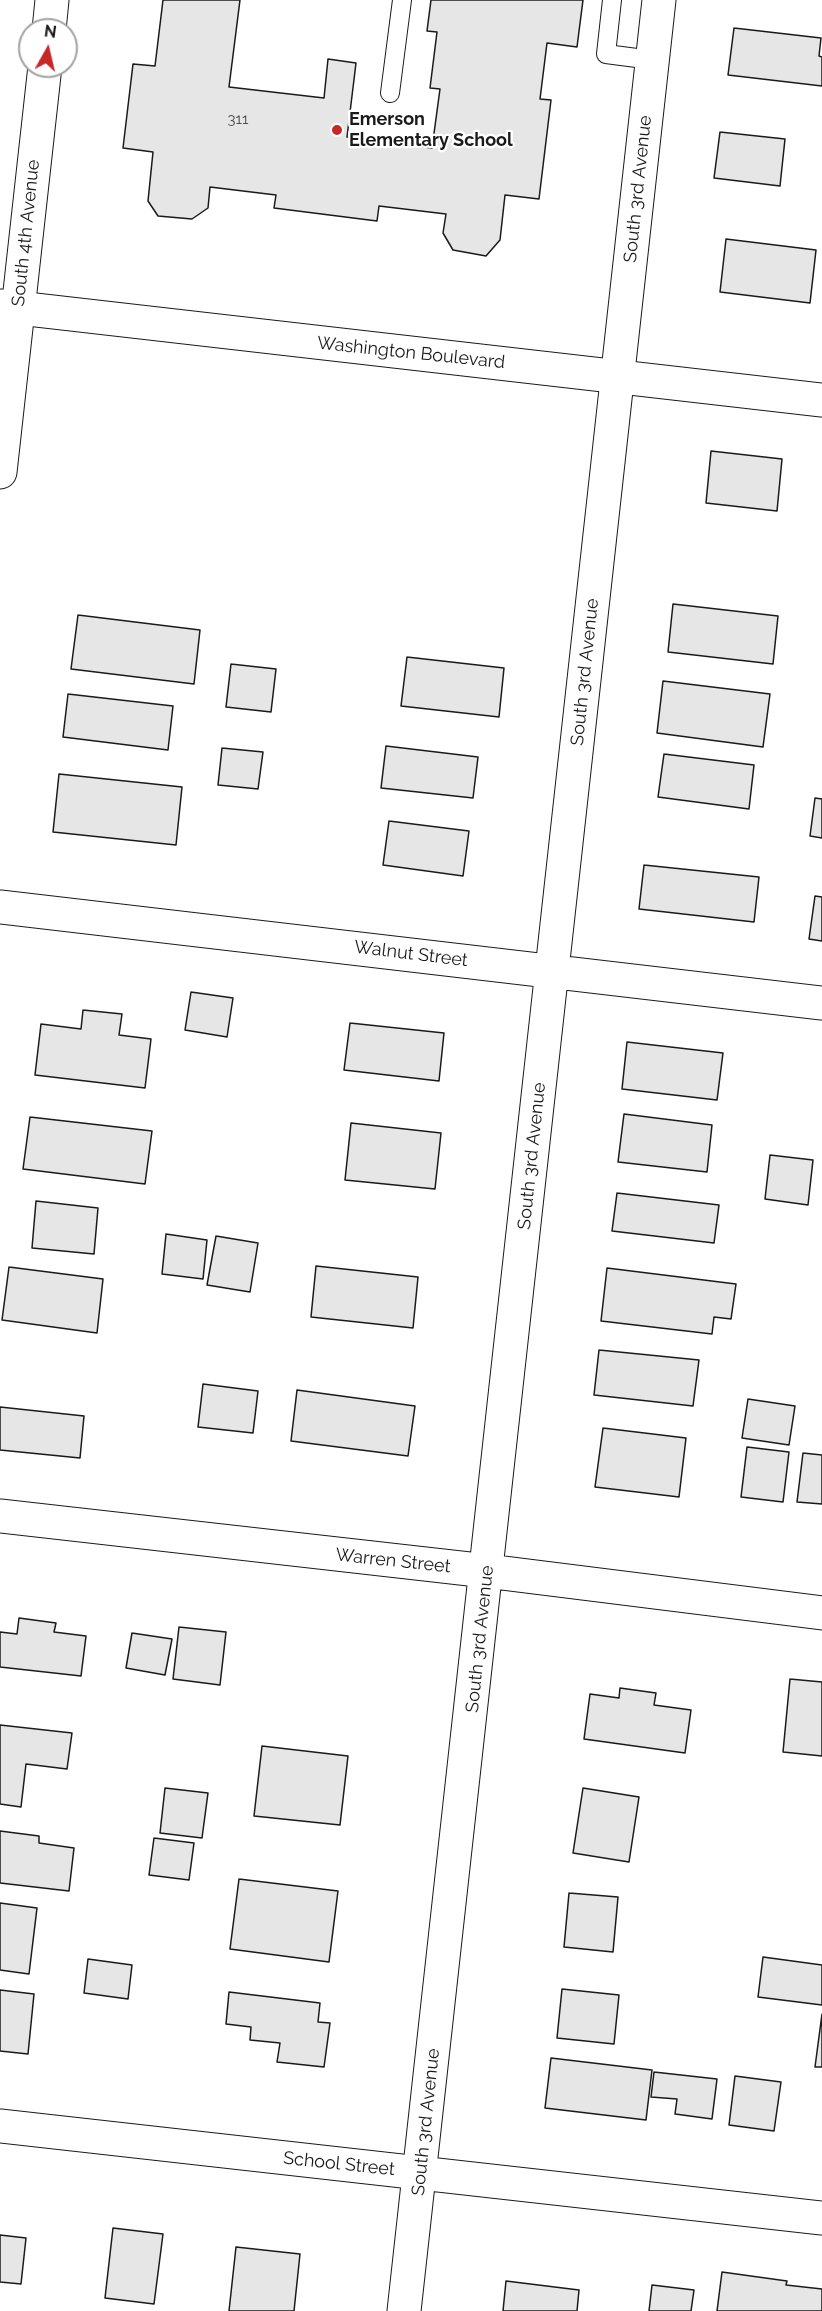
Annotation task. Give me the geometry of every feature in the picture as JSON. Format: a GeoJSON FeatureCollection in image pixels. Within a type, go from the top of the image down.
{"type":"FeatureCollection","features":[{"type":"Feature","properties":{"kind":"street"},"geometry":{"type":"LineString","coordinates":[[50,18],[52,0]]}},
{"type":"Feature","properties":{"kind":"street","name":"South 3rd Avenue"},"geometry":{"type":"LineString","coordinates":[[404,2311],[659,0]]}},
{"type":"Feature","properties":{"kind":"street","name":"South 4th Avenue"},"geometry":{"type":"LineString","coordinates":[[0,472],[9,307],[43,78]]}},
{"type":"Feature","properties":{"kind":"street","name":"Washington Boulevard"},"geometry":{"type":"LineString","coordinates":[[9,307],[822,400]]}},
{"type":"Feature","properties":{"kind":"street","name":"Walnut Street"},"geometry":{"type":"LineString","coordinates":[[0,907],[822,1003]]}},
{"type":"Feature","properties":{"kind":"street","name":"Warren Street"},"geometry":{"type":"LineString","coordinates":[[0,1516],[487,1571],[822,1613]]}},
{"type":"Feature","properties":{"kind":"street","name":"School Street"},"geometry":{"type":"LineString","coordinates":[[0,2126],[822,2218]]}},
{"type":"Feature","properties":{"kind":"lane"},"geometry":{"type":"LineString","coordinates":[[390,93],[402,0]]}},
{"type":"Feature","properties":{"kind":"lane"},"geometry":{"type":"LineString","coordinates":[[612,0],[606,54],[652,60]]}},
{"type":"Feature","properties":{"kind":"building"},"geometry":{"type":"Polygon","coordinates":[[[163,0],[240,0],[229,87],[324,98],[328,59],[356,63],[347,137],[432,148],[440,89],[430,88],[437,32],[427,31],[431,0],[583,0],[577,47],[547,43],[540,99],[551,100],[539,199],[505,195],[500,240],[486,256],[453,250],[443,233],[446,214],[379,206],[377,221],[274,208],[276,195],[210,187],[208,208],[192,219],[158,216],[148,201],[153,152],[123,148],[133,64],[155,66],[163,0]]]}},
{"type":"Feature","properties":{"kind":"building"},"geometry":{"type":"Polygon","coordinates":[[[734,28],[821,38],[819,56],[822,57],[822,86],[728,75],[734,28]]]}},
{"type":"Feature","properties":{"kind":"building"},"geometry":{"type":"Polygon","coordinates":[[[720,132],[785,139],[780,186],[714,178],[720,132]]]}},
{"type":"Feature","properties":{"kind":"building"},"geometry":{"type":"Polygon","coordinates":[[[726,239],[816,250],[810,303],[720,292],[726,239]]]}},
{"type":"Feature","properties":{"kind":"building"},"geometry":{"type":"Polygon","coordinates":[[[711,451],[782,459],[777,511],[706,503],[711,451]]]}},
{"type":"Feature","properties":{"kind":"building"},"geometry":{"type":"Polygon","coordinates":[[[673,604],[778,616],[773,664],[668,652],[673,604]]]}},
{"type":"Feature","properties":{"kind":"building"},"geometry":{"type":"Polygon","coordinates":[[[78,615],[200,630],[194,684],[71,669],[78,615]]]}},
{"type":"Feature","properties":{"kind":"building"},"geometry":{"type":"Polygon","coordinates":[[[407,657],[504,668],[499,717],[401,706],[407,657]]]}},
{"type":"Feature","properties":{"kind":"building"},"geometry":{"type":"Polygon","coordinates":[[[231,664],[276,669],[271,712],[226,707],[231,664]]]}},
{"type":"Feature","properties":{"kind":"building"},"geometry":{"type":"Polygon","coordinates":[[[663,681],[770,694],[763,747],[657,733],[663,681]]]}},
{"type":"Feature","properties":{"kind":"building"},"geometry":{"type":"Polygon","coordinates":[[[68,694],[173,706],[168,750],[63,737],[68,694]]]}},
{"type":"Feature","properties":{"kind":"building"},"geometry":{"type":"Polygon","coordinates":[[[386,746],[478,757],[473,798],[381,788],[386,746]]]}},
{"type":"Feature","properties":{"kind":"building"},"geometry":{"type":"Polygon","coordinates":[[[222,748],[263,752],[258,789],[218,785],[222,748]]]}},
{"type":"Feature","properties":{"kind":"building"},"geometry":{"type":"Polygon","coordinates":[[[664,754],[754,765],[749,809],[658,797],[664,754]]]}},
{"type":"Feature","properties":{"kind":"building"},"geometry":{"type":"Polygon","coordinates":[[[59,774],[182,787],[176,845],[53,832],[59,774]]]}},
{"type":"Feature","properties":{"kind":"building"},"geometry":{"type":"Polygon","coordinates":[[[815,798],[822,799],[822,838],[810,836],[815,798]]]}},
{"type":"Feature","properties":{"kind":"building"},"geometry":{"type":"Polygon","coordinates":[[[389,821],[469,831],[463,876],[383,865],[389,821]]]}},
{"type":"Feature","properties":{"kind":"building"},"geometry":{"type":"Polygon","coordinates":[[[644,865],[759,877],[754,922],[639,909],[644,865]]]}},
{"type":"Feature","properties":{"kind":"building"},"geometry":{"type":"Polygon","coordinates":[[[815,896],[822,897],[822,941],[809,939],[815,896]]]}},
{"type":"Feature","properties":{"kind":"building"},"geometry":{"type":"Polygon","coordinates":[[[191,992],[233,998],[227,1037],[185,1030],[191,992]]]}},
{"type":"Feature","properties":{"kind":"building"},"geometry":{"type":"Polygon","coordinates":[[[83,1010],[122,1014],[119,1035],[151,1039],[145,1088],[35,1075],[41,1024],[81,1029],[83,1010]]]}},
{"type":"Feature","properties":{"kind":"building"},"geometry":{"type":"Polygon","coordinates":[[[350,1023],[444,1033],[439,1081],[344,1070],[350,1023]]]}},
{"type":"Feature","properties":{"kind":"building"},"geometry":{"type":"Polygon","coordinates":[[[627,1042],[723,1053],[717,1100],[622,1089],[627,1042]]]}},
{"type":"Feature","properties":{"kind":"building"},"geometry":{"type":"Polygon","coordinates":[[[624,1114],[712,1125],[707,1172],[618,1162],[624,1114]]]}},
{"type":"Feature","properties":{"kind":"building"},"geometry":{"type":"Polygon","coordinates":[[[30,1117],[152,1131],[145,1184],[23,1169],[30,1117]]]}},
{"type":"Feature","properties":{"kind":"building"},"geometry":{"type":"Polygon","coordinates":[[[351,1123],[441,1133],[435,1189],[345,1180],[351,1123]]]}},
{"type":"Feature","properties":{"kind":"building"},"geometry":{"type":"Polygon","coordinates":[[[770,1155],[813,1160],[808,1205],[765,1199],[770,1155]]]}},
{"type":"Feature","properties":{"kind":"building"},"geometry":{"type":"Polygon","coordinates":[[[617,1193],[719,1205],[714,1243],[612,1231],[617,1193]]]}},
{"type":"Feature","properties":{"kind":"building"},"geometry":{"type":"Polygon","coordinates":[[[36,1201],[98,1208],[94,1254],[32,1248],[36,1201]]]}},
{"type":"Feature","properties":{"kind":"building"},"geometry":{"type":"Polygon","coordinates":[[[166,1234],[207,1240],[203,1279],[162,1274],[166,1234]]]}},
{"type":"Feature","properties":{"kind":"building"},"geometry":{"type":"Polygon","coordinates":[[[216,1236],[258,1243],[250,1292],[207,1285],[216,1236]]]}},
{"type":"Feature","properties":{"kind":"building"},"geometry":{"type":"Polygon","coordinates":[[[316,1266],[418,1277],[413,1328],[311,1317],[316,1266]]]}},
{"type":"Feature","properties":{"kind":"building"},"geometry":{"type":"Polygon","coordinates":[[[9,1267],[103,1279],[97,1333],[2,1320],[9,1267]]]}},
{"type":"Feature","properties":{"kind":"building"},"geometry":{"type":"Polygon","coordinates":[[[607,1268],[736,1284],[731,1319],[714,1317],[712,1334],[601,1321],[607,1268]]]}},
{"type":"Feature","properties":{"kind":"building"},"geometry":{"type":"Polygon","coordinates":[[[599,1350],[699,1360],[693,1406],[594,1395],[599,1350]]]}},
{"type":"Feature","properties":{"kind":"building"},"geometry":{"type":"Polygon","coordinates":[[[203,1384],[258,1391],[253,1433],[198,1427],[203,1384]]]}},
{"type":"Feature","properties":{"kind":"building"},"geometry":{"type":"Polygon","coordinates":[[[297,1390],[415,1406],[408,1456],[291,1441],[297,1390]]]}},
{"type":"Feature","properties":{"kind":"building"},"geometry":{"type":"Polygon","coordinates":[[[748,1399],[795,1406],[789,1445],[742,1438],[748,1399]]]}},
{"type":"Feature","properties":{"kind":"building"},"geometry":{"type":"Polygon","coordinates":[[[0,1407],[84,1416],[80,1458],[0,1450],[0,1407]]]}},
{"type":"Feature","properties":{"kind":"building"},"geometry":{"type":"Polygon","coordinates":[[[603,1428],[686,1438],[679,1497],[595,1487],[603,1428]]]}},
{"type":"Feature","properties":{"kind":"building"},"geometry":{"type":"Polygon","coordinates":[[[747,1447],[789,1452],[783,1502],[741,1497],[747,1447]]]}},
{"type":"Feature","properties":{"kind":"building"},"geometry":{"type":"Polygon","coordinates":[[[803,1453],[822,1455],[822,1504],[797,1502],[803,1453]]]}},
{"type":"Feature","properties":{"kind":"building"},"geometry":{"type":"Polygon","coordinates":[[[19,1618],[56,1623],[54,1632],[86,1636],[81,1676],[0,1667],[0,1632],[17,1634],[19,1618]]]}},
{"type":"Feature","properties":{"kind":"building"},"geometry":{"type":"Polygon","coordinates":[[[179,1627],[226,1632],[220,1685],[173,1679],[179,1627]]]}},
{"type":"Feature","properties":{"kind":"building"},"geometry":{"type":"Polygon","coordinates":[[[132,1633],[172,1639],[165,1675],[126,1668],[132,1633]]]}},
{"type":"Feature","properties":{"kind":"building"},"geometry":{"type":"Polygon","coordinates":[[[790,1679],[822,1682],[822,1756],[783,1752],[790,1679]]]}},
{"type":"Feature","properties":{"kind":"building"},"geometry":{"type":"Polygon","coordinates":[[[620,1688],[656,1693],[654,1705],[691,1710],[685,1753],[584,1739],[590,1694],[619,1698],[620,1688]]]}},
{"type":"Feature","properties":{"kind":"building"},"geometry":{"type":"Polygon","coordinates":[[[0,1725],[72,1733],[67,1769],[26,1764],[21,1807],[0,1804],[0,1725]]]}},
{"type":"Feature","properties":{"kind":"building"},"geometry":{"type":"Polygon","coordinates":[[[262,1746],[348,1756],[340,1825],[254,1816],[262,1746]]]}},
{"type":"Feature","properties":{"kind":"building"},"geometry":{"type":"Polygon","coordinates":[[[165,1788],[208,1793],[202,1838],[160,1833],[165,1788]]]}},
{"type":"Feature","properties":{"kind":"building"},"geometry":{"type":"Polygon","coordinates":[[[583,1788],[639,1797],[629,1862],[573,1853],[583,1788]]]}},
{"type":"Feature","properties":{"kind":"building"},"geometry":{"type":"Polygon","coordinates":[[[0,1831],[39,1836],[39,1843],[74,1848],[69,1891],[0,1883],[0,1831]]]}},
{"type":"Feature","properties":{"kind":"building"},"geometry":{"type":"Polygon","coordinates":[[[154,1838],[194,1843],[189,1880],[149,1875],[154,1838]]]}},
{"type":"Feature","properties":{"kind":"building"},"geometry":{"type":"Polygon","coordinates":[[[239,1879],[338,1891],[329,1962],[230,1949],[239,1879]]]}},
{"type":"Feature","properties":{"kind":"building"},"geometry":{"type":"Polygon","coordinates":[[[569,1893],[618,1897],[613,1952],[564,1947],[569,1893]]]}},
{"type":"Feature","properties":{"kind":"building"},"geometry":{"type":"Polygon","coordinates":[[[0,1903],[37,1908],[29,1974],[0,1970],[0,1903]]]}},
{"type":"Feature","properties":{"kind":"building"},"geometry":{"type":"Polygon","coordinates":[[[763,1957],[822,1965],[822,2005],[758,1997],[763,1957]]]}},
{"type":"Feature","properties":{"kind":"building"},"geometry":{"type":"Polygon","coordinates":[[[88,1959],[132,1965],[128,1999],[84,1993],[88,1959]]]}},
{"type":"Feature","properties":{"kind":"building"},"geometry":{"type":"Polygon","coordinates":[[[562,1989],[619,1995],[614,2044],[557,2038],[562,1989]]]}},
{"type":"Feature","properties":{"kind":"building"},"geometry":{"type":"Polygon","coordinates":[[[0,1990],[34,1994],[28,2054],[0,2051],[0,1990]]]}},
{"type":"Feature","properties":{"kind":"building"},"geometry":{"type":"Polygon","coordinates":[[[229,1992],[320,2003],[318,2022],[330,2023],[324,2067],[277,2062],[280,2043],[250,2040],[251,2027],[226,2024],[229,1992]]]}},
{"type":"Feature","properties":{"kind":"building"},"geometry":{"type":"Polygon","coordinates":[[[822,2014],[822,2067],[815,2067],[822,2014]]]}},
{"type":"Feature","properties":{"kind":"building"},"geometry":{"type":"Polygon","coordinates":[[[551,2058],[652,2070],[646,2120],[545,2108],[551,2058]]]}},
{"type":"Feature","properties":{"kind":"building"},"geometry":{"type":"Polygon","coordinates":[[[654,2072],[717,2079],[712,2119],[675,2114],[677,2099],[651,2097],[654,2072]]]}},
{"type":"Feature","properties":{"kind":"building"},"geometry":{"type":"Polygon","coordinates":[[[735,2076],[781,2082],[774,2131],[729,2125],[735,2076]]]}},
{"type":"Feature","properties":{"kind":"building"},"geometry":{"type":"Polygon","coordinates":[[[113,2228],[163,2234],[154,2304],[105,2298],[113,2228]]]}},
{"type":"Feature","properties":{"kind":"building"},"geometry":{"type":"Polygon","coordinates":[[[0,2235],[26,2238],[21,2284],[0,2282],[0,2235]]]}},
{"type":"Feature","properties":{"kind":"building"},"geometry":{"type":"Polygon","coordinates":[[[236,2247],[300,2254],[294,2311],[229,2311],[236,2247]]]}},
{"type":"Feature","properties":{"kind":"building"},"geometry":{"type":"Polygon","coordinates":[[[722,2272],[787,2281],[786,2285],[822,2289],[822,2311],[717,2311],[722,2272]]]}},
{"type":"Feature","properties":{"kind":"building"},"geometry":{"type":"Polygon","coordinates":[[[506,2281],[579,2290],[577,2311],[503,2311],[506,2281]]]}},
{"type":"Feature","properties":{"kind":"building"},"geometry":{"type":"Polygon","coordinates":[[[652,2285],[694,2290],[691,2311],[649,2311],[652,2285]]]}},
{"type":"Feature","properties":{"kind":"place","name":"Emerson Elementary School"},"geometry":{"type":"Point","coordinates":[337,130]}}]}
